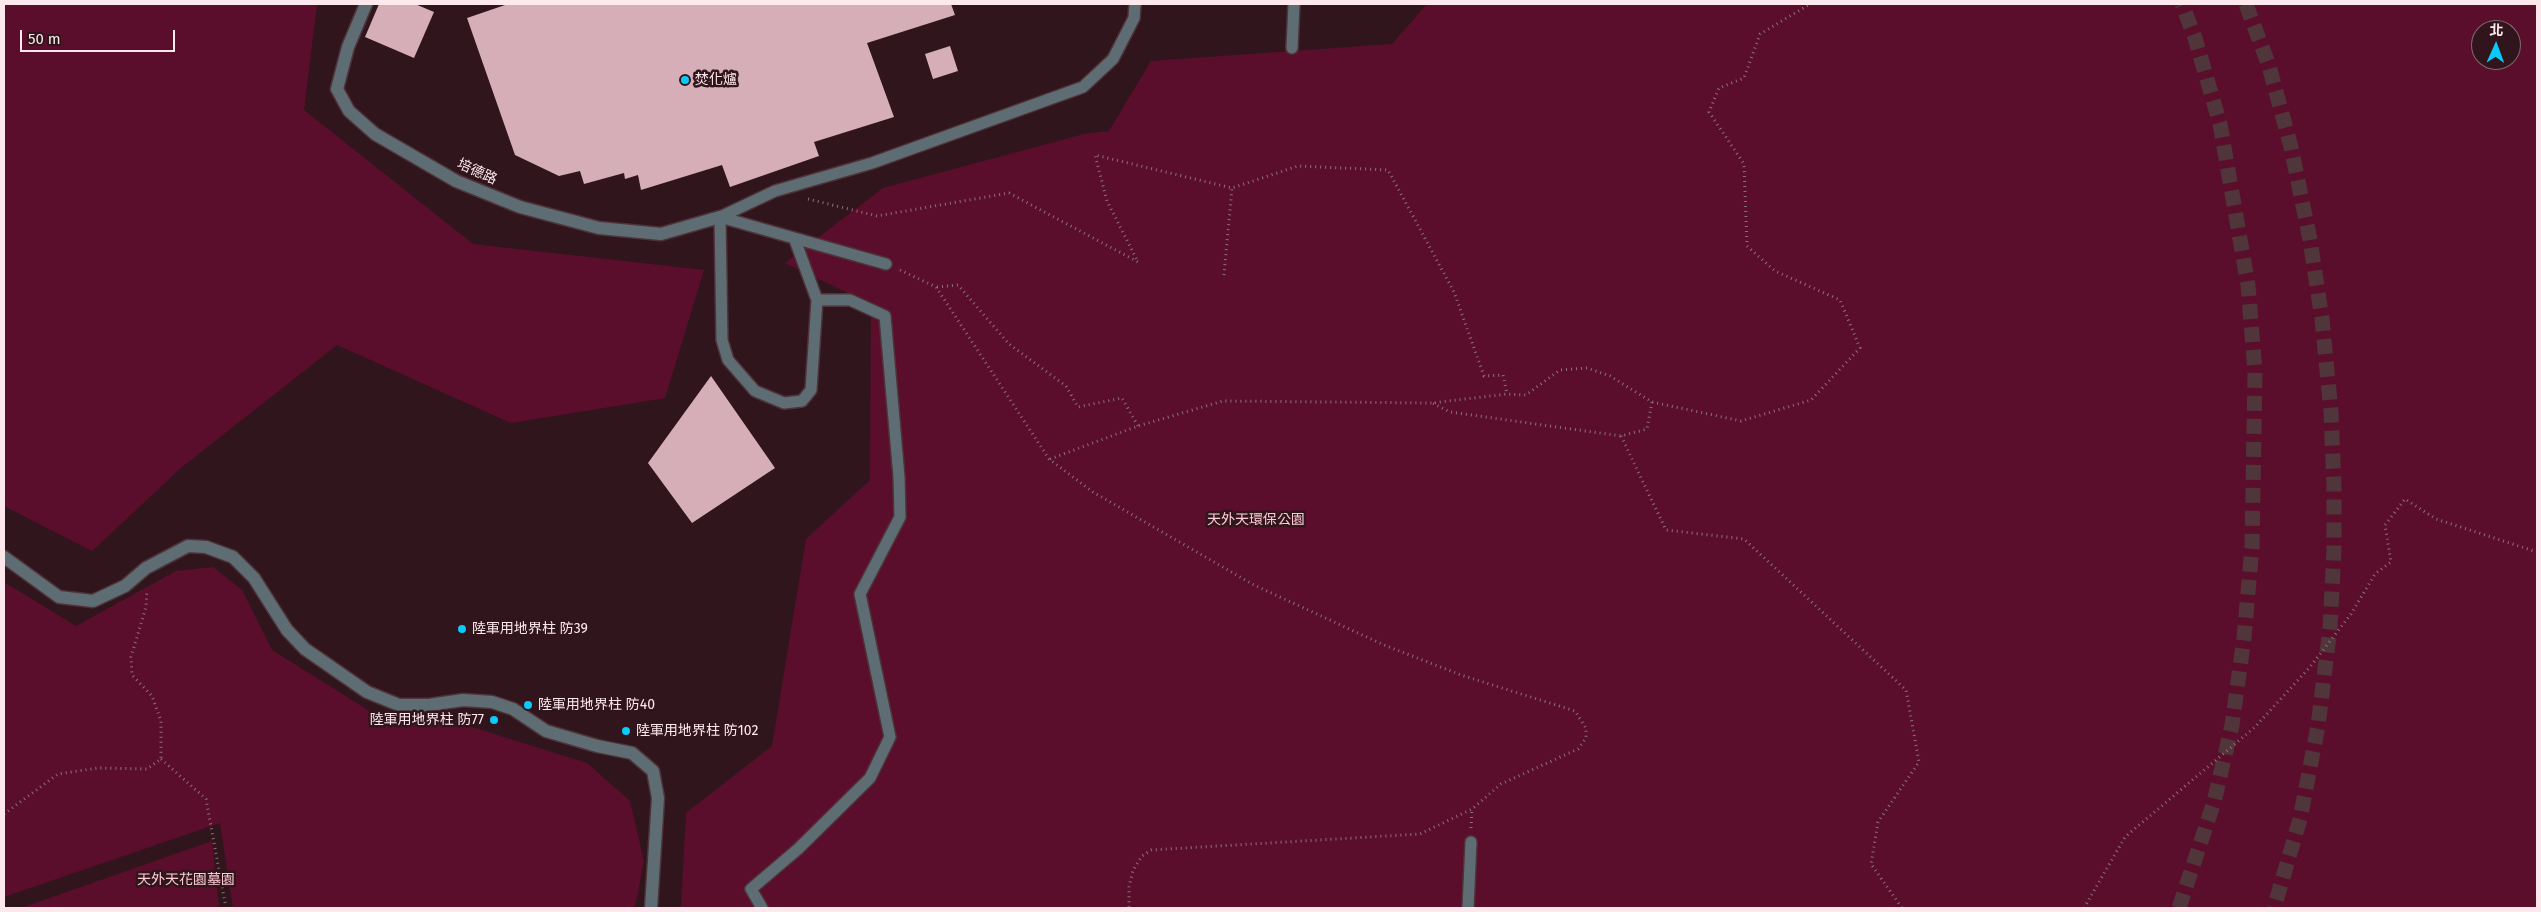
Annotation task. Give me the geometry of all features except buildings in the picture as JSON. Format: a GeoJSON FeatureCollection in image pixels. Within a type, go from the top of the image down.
{"type":"FeatureCollection","features":[{"type":"Feature","properties":{"kind":"street","name":"培德路"},"geometry":{"type":"LineString","coordinates":[[366,4],[348,47],[337,89],[349,111],[375,134],[456,181],[520,207],[599,228],[661,234],[720,217]]}},
{"type":"Feature","properties":{"kind":"street"},"geometry":{"type":"LineString","coordinates":[[4,557],[59,597],[93,602],[125,586],[146,568],[188,546],[206,547],[232,557],[254,578],[287,630],[305,649],[367,692],[399,704],[429,705],[463,700],[492,702],[513,708],[546,731],[597,746],[632,752],[653,771],[658,798],[651,908]]}},
{"type":"Feature","properties":{"kind":"lane"},"geometry":{"type":"LineString","coordinates":[[720,217],[775,191],[872,163],[1083,87],[1113,59],[1134,18],[1135,4]]}},
{"type":"Feature","properties":{"kind":"lane"},"geometry":{"type":"LineString","coordinates":[[1292,48],[1294,4]]}},
{"type":"Feature","properties":{"kind":"lane"},"geometry":{"type":"LineString","coordinates":[[720,217],[795,240],[886,264]]}},
{"type":"Feature","properties":{"kind":"lane"},"geometry":{"type":"LineString","coordinates":[[720,217],[722,340],[728,360],[755,391],[784,403],[802,400],[811,390],[817,300],[795,240]]}},
{"type":"Feature","properties":{"kind":"lane"},"geometry":{"type":"LineString","coordinates":[[762,908],[751,889],[798,849],[870,778],[890,737],[860,594],[900,517],[899,477],[885,316],[850,300],[817,300]]}},
{"type":"Feature","properties":{"kind":"lane"},"geometry":{"type":"LineString","coordinates":[[1468,908],[1471,842]]}},
{"type":"Feature","properties":{"kind":"path"},"geometry":{"type":"LineString","coordinates":[[1049,459],[1138,426],[1223,401],[1432,403],[1507,394],[1526,395],[1560,370],[1587,368],[1610,376],[1652,402],[1740,421],[1811,400],[1860,348],[1840,300],[1775,271],[1747,246],[1744,164],[1709,112],[1719,88],[1744,78],[1760,34],[1810,4]]}},
{"type":"Feature","properties":{"kind":"path"},"geometry":{"type":"LineString","coordinates":[[803,198],[877,216],[1009,193],[1138,262],[1107,201],[1095,155],[1232,188],[1298,166],[1388,170],[1454,292],[1484,376],[1503,375],[1507,394]]}},
{"type":"Feature","properties":{"kind":"path"},"geometry":{"type":"LineString","coordinates":[[1224,276],[1232,188]]}},
{"type":"Feature","properties":{"kind":"path"},"geometry":{"type":"LineString","coordinates":[[886,264],[936,287],[958,285],[1009,344],[1066,386],[1078,407],[1122,398],[1138,426]]}},
{"type":"Feature","properties":{"kind":"path"},"geometry":{"type":"LineString","coordinates":[[936,287],[1049,459],[1093,492],[1254,585],[1384,646],[1461,675],[1575,711],[1586,728],[1586,738],[1578,749],[1502,784],[1472,809],[1420,834],[1151,850],[1142,856],[1133,870],[1129,887],[1129,908]]}},
{"type":"Feature","properties":{"kind":"path"},"geometry":{"type":"LineString","coordinates":[[1432,403],[1450,412],[1621,436],[1647,429],[1652,402]]}},
{"type":"Feature","properties":{"kind":"path"},"geometry":{"type":"LineString","coordinates":[[1621,436],[1666,530],[1744,539],[1906,690],[1919,762],[1878,822],[1871,864],[1902,908]]}},
{"type":"Feature","properties":{"kind":"path"},"geometry":{"type":"LineString","coordinates":[[2084,908],[2125,837],[2255,727],[2322,652],[2351,614],[2375,574],[2391,562],[2385,524],[2405,499],[2436,519],[2537,552]]}},
{"type":"Feature","properties":{"kind":"path"},"geometry":{"type":"LineString","coordinates":[[146,568],[146,607],[140,620],[132,657],[132,675],[152,696],[162,721],[161,759],[206,799],[226,908]]}},
{"type":"Feature","properties":{"kind":"path"},"geometry":{"type":"LineString","coordinates":[[4,814],[58,774],[98,768],[147,768],[161,759]]}},
{"type":"Feature","properties":{"kind":"green space"},"geometry":{"type":"Polygon","coordinates":[[[4,4],[317,4],[304,110],[473,244],[704,270],[665,398],[511,423],[337,345],[182,467],[92,551],[4,506],[4,4]]]}},
{"type":"Feature","properties":{"kind":"green space","name":"天外天環保公園"},"geometry":{"type":"Polygon","coordinates":[[[1427,4],[2537,4],[2537,908],[681,908],[686,813],[772,746],[806,539],[870,480],[871,304],[785,263],[883,188],[1084,134],[1109,131],[1151,61],[1392,44],[1427,4]]]}},
{"type":"Feature","properties":{"kind":"green space"},"geometry":{"type":"Polygon","coordinates":[[[213,567],[242,590],[272,650],[395,727],[443,718],[587,763],[630,801],[644,861],[635,908],[233,908],[220,823],[4,897],[4,582],[76,626],[176,571],[213,567]]]}},
{"type":"Feature","properties":{"kind":"green space","name":"天外天花園墓園"},"geometry":{"type":"Polygon","coordinates":[[[212,841],[219,908],[21,908],[212,841]]]}},
{"type":"Feature","properties":{"kind":"tunnel"},"geometry":{"type":"LineString","coordinates":[[2179,908],[2214,802],[2232,725],[2244,638],[2252,547],[2255,372],[2248,285],[2220,124],[2195,38],[2182,4]]}},
{"type":"Feature","properties":{"kind":"tunnel"},"geometry":{"type":"LineString","coordinates":[[2246,4],[2269,66],[2291,147],[2310,240],[2322,319],[2331,412],[2334,487],[2334,550],[2330,628],[2318,726],[2300,819],[2274,908]]}},
{"type":"Feature","properties":{"kind":"place","name":"焚化爐"},"geometry":{"type":"Point","coordinates":[685,80]}},
{"type":"Feature","properties":{"kind":"place","name":"陸軍用地界柱 防39"},"geometry":{"type":"Point","coordinates":[462,629]}},
{"type":"Feature","properties":{"kind":"place","name":"陸軍用地界柱 防40"},"geometry":{"type":"Point","coordinates":[528,705]}},
{"type":"Feature","properties":{"kind":"place","name":"陸軍用地界柱 防77"},"geometry":{"type":"Point","coordinates":[494,720]}},
{"type":"Feature","properties":{"kind":"place","name":"陸軍用地界柱 防102"},"geometry":{"type":"Point","coordinates":[626,731]}}]}
